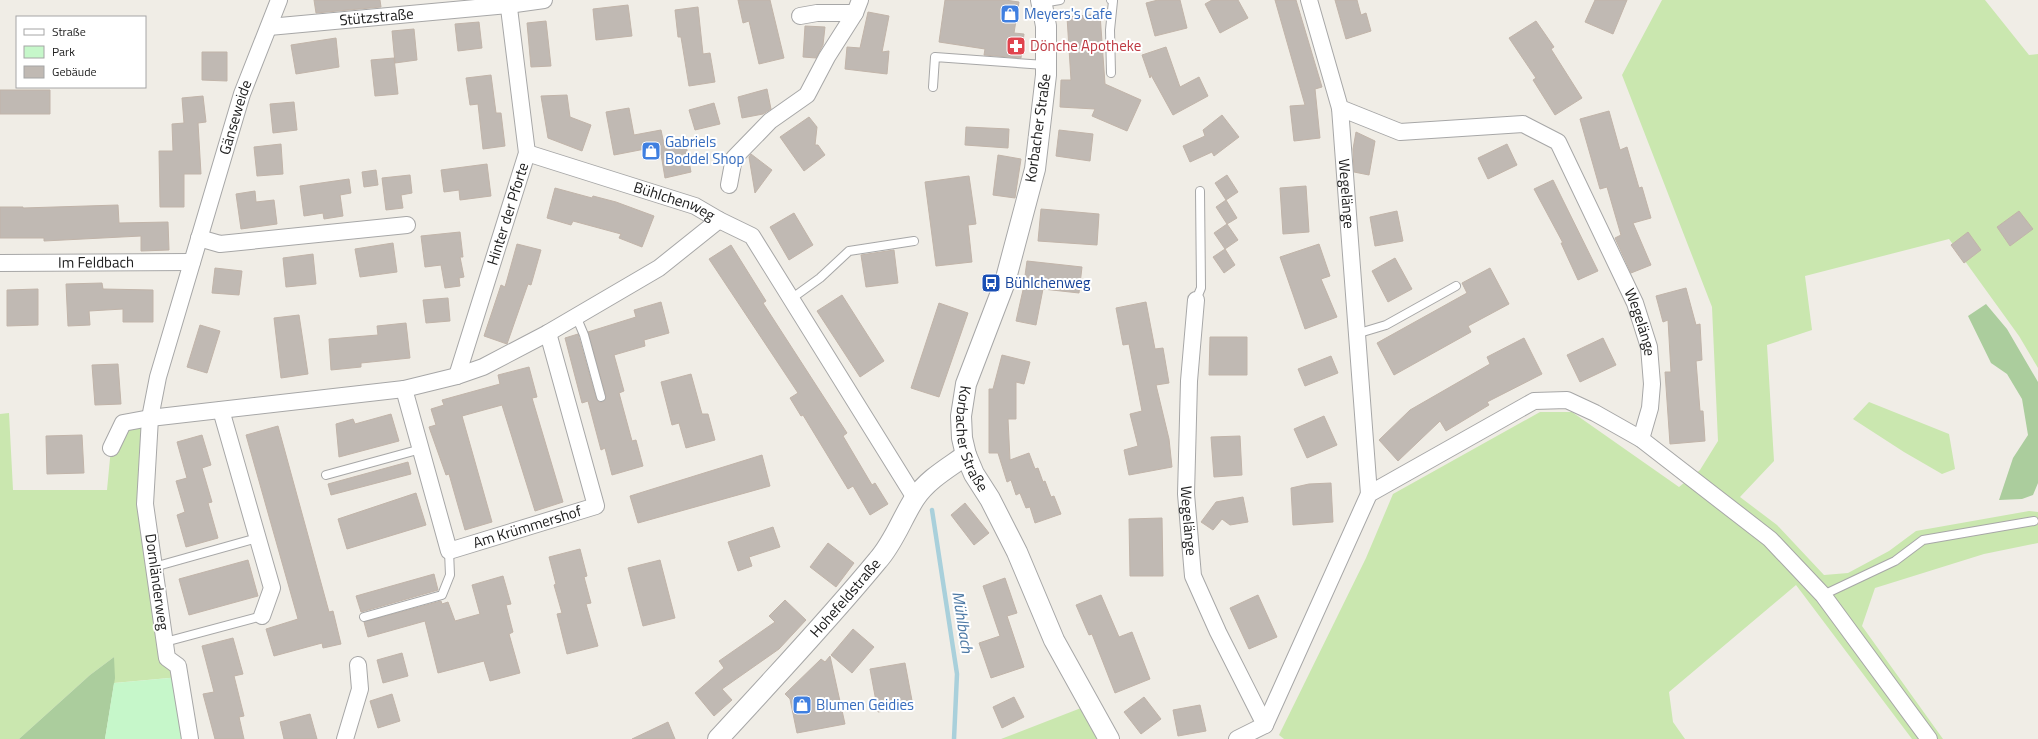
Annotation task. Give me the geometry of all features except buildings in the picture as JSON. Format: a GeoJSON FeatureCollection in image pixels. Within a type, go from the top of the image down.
{"type":"FeatureCollection","features":[{"type":"Feature","properties":{"kind":"street","name":"Gänseweide"},"geometry":{"type":"LineString","coordinates":[[150,418],[158,377],[242,94],[279,0]]}},
{"type":"Feature","properties":{"kind":"street","name":"Stützstraße"},"geometry":{"type":"LineString","coordinates":[[269,27],[544,0]]}},
{"type":"Feature","properties":{"kind":"street","name":"Wegelänge"},"geometry":{"type":"LineString","coordinates":[[1265,725],[1369,494],[1340,108],[1310,0]]}},
{"type":"Feature","properties":{"kind":"street","name":"Korbacher Straße"},"geometry":{"type":"LineString","coordinates":[[1047,1],[1046,65],[1035,169],[1005,282],[966,384],[960,416],[962,438],[966,455],[974,474],[990,499],[1017,552],[1054,640],[1109,739]]}},
{"type":"Feature","properties":{"kind":"street","name":"Hinter der Pforte"},"geometry":{"type":"LineString","coordinates":[[457,376],[527,153],[508,3]]}},
{"type":"Feature","properties":{"kind":"street"},"geometry":{"type":"LineString","coordinates":[[800,16],[817,12],[858,7]]}},
{"type":"Feature","properties":{"kind":"street"},"geometry":{"type":"LineString","coordinates":[[728,184],[734,158],[770,121],[807,95],[827,57],[858,7]]}},
{"type":"Feature","properties":{"kind":"street","name":"Wegelänge"},"geometry":{"type":"LineString","coordinates":[[1340,108],[1400,132],[1523,124],[1558,142],[1635,303],[1649,347],[1652,384],[1650,408],[1641,439]]}},
{"type":"Feature","properties":{"kind":"street","name":"Bühlchenweg"},"geometry":{"type":"LineString","coordinates":[[527,153],[695,206],[719,220],[752,236],[915,498]]}},
{"type":"Feature","properties":{"kind":"street"},"geometry":{"type":"LineString","coordinates":[[111,448],[123,423],[150,418],[404,389],[457,376],[483,367],[548,333],[659,268],[719,220]]}},
{"type":"Feature","properties":{"kind":"street"},"geometry":{"type":"LineString","coordinates":[[199,238],[220,244],[407,225]]}},
{"type":"Feature","properties":{"kind":"street","name":"Im Feldbach"},"geometry":{"type":"LineString","coordinates":[[0,263],[192,262]]}},
{"type":"Feature","properties":{"kind":"street","name":"Wegelänge"},"geometry":{"type":"LineString","coordinates":[[1196,300],[1189,382],[1186,494],[1193,576],[1218,632],[1265,725]]}},
{"type":"Feature","properties":{"kind":"street","name":"Am Krümmershof"},"geometry":{"type":"LineString","coordinates":[[449,551],[596,506],[548,333]]}},
{"type":"Feature","properties":{"kind":"street"},"geometry":{"type":"LineString","coordinates":[[404,389],[449,551]]}},
{"type":"Feature","properties":{"kind":"street"},"geometry":{"type":"LineString","coordinates":[[1369,494],[1534,401],[1567,400],[1595,413],[1641,439],[1770,539],[1823,594],[1929,739]]}},
{"type":"Feature","properties":{"kind":"street"},"geometry":{"type":"LineString","coordinates":[[221,410],[272,588],[262,616]]}},
{"type":"Feature","properties":{"kind":"street","name":"Dornländerweg"},"geometry":{"type":"LineString","coordinates":[[150,418],[145,504],[167,658],[178,666],[190,739]]}},
{"type":"Feature","properties":{"kind":"street","name":"Hohefeldstraße"},"geometry":{"type":"LineString","coordinates":[[718,739],[841,604],[880,558],[903,521],[915,498],[931,480],[966,455]]}},
{"type":"Feature","properties":{"kind":"street"},"geometry":{"type":"LineString","coordinates":[[345,739],[360,689],[358,665]]}},
{"type":"Feature","properties":{"kind":"street"},"geometry":{"type":"LineString","coordinates":[[1237,739],[1265,725]]}},
{"type":"Feature","properties":{"kind":"lane"},"geometry":{"type":"LineString","coordinates":[[1111,0],[1113,1],[1110,30],[1111,73]]}},
{"type":"Feature","properties":{"kind":"lane"},"geometry":{"type":"LineString","coordinates":[[933,87],[935,57],[1046,65]]}},
{"type":"Feature","properties":{"kind":"lane"},"geometry":{"type":"LineString","coordinates":[[1196,300],[1201,288],[1200,191]]}},
{"type":"Feature","properties":{"kind":"lane"},"geometry":{"type":"LineString","coordinates":[[791,299],[820,278],[849,251],[914,241]]}},
{"type":"Feature","properties":{"kind":"lane"},"geometry":{"type":"LineString","coordinates":[[1356,334],[1386,325],[1456,286]]}},
{"type":"Feature","properties":{"kind":"lane"},"geometry":{"type":"LineString","coordinates":[[576,316],[584,335],[601,397]]}},
{"type":"Feature","properties":{"kind":"lane"},"geometry":{"type":"LineString","coordinates":[[326,475],[421,449]]}},
{"type":"Feature","properties":{"kind":"lane"},"geometry":{"type":"LineString","coordinates":[[1823,594],[1895,561],[1923,540],[2034,521]]}},
{"type":"Feature","properties":{"kind":"lane"},"geometry":{"type":"LineString","coordinates":[[154,567],[257,538]]}},
{"type":"Feature","properties":{"kind":"lane"},"geometry":{"type":"LineString","coordinates":[[364,617],[442,595],[450,575],[449,551]]}},
{"type":"Feature","properties":{"kind":"lane"},"geometry":{"type":"LineString","coordinates":[[165,642],[262,616]]}},
{"type":"Feature","properties":{"kind":"green space"},"geometry":{"type":"Polygon","coordinates":[[[1662,0],[1985,0],[2029,55],[2038,54],[2038,368],[2019,336],[1949,239],[1805,276],[1812,330],[1767,345],[1774,461],[1740,497],[1777,525],[1824,575],[1848,573],[1889,551],[1916,531],[2029,511],[2038,512],[2038,543],[1984,554],[1875,588],[1862,626],[1943,739],[1912,739],[1796,585],[1669,692],[1673,722],[1685,739],[1284,739],[1279,735],[1366,558],[1393,494],[1540,412],[1572,412],[1679,487],[1700,470],[1718,441],[1712,307],[1622,75],[1662,0]]]}},
{"type":"Feature","properties":{"kind":"green space"},"geometry":{"type":"Polygon","coordinates":[[[1986,304],[2007,329],[2038,382],[2038,483],[2033,495],[2022,499],[1999,500],[2013,458],[2028,435],[2022,399],[2007,374],[1991,363],[1968,316],[1986,304]]]}},
{"type":"Feature","properties":{"kind":"green space"},"geometry":{"type":"Polygon","coordinates":[[[1869,402],[1949,434],[1955,469],[1942,474],[1904,452],[1853,419],[1869,402]]]}},
{"type":"Feature","properties":{"kind":"green space"},"geometry":{"type":"Polygon","coordinates":[[[9,413],[13,490],[107,490],[111,448],[123,423],[150,418],[145,504],[167,658],[180,677],[114,683],[114,657],[90,675],[19,739],[0,739],[0,414],[9,413]]]}},
{"type":"Feature","properties":{"kind":"green space"},"geometry":{"type":"Polygon","coordinates":[[[114,657],[115,678],[105,739],[19,739],[90,675],[114,657]]]}},
{"type":"Feature","properties":{"kind":"green space"},"geometry":{"type":"Polygon","coordinates":[[[180,677],[190,739],[105,739],[114,683],[180,677]]]}},
{"type":"Feature","properties":{"kind":"green space"},"geometry":{"type":"Polygon","coordinates":[[[1081,708],[1097,739],[1001,739],[1081,708]]]}},
{"type":"Feature","properties":{"kind":"waterway","name":"Mühlbach"},"geometry":{"type":"LineString","coordinates":[[932,510],[957,674],[954,739]]}},
{"type":"Feature","properties":{"kind":"place","name":"Meyers's Cafe"},"geometry":{"type":"Point","coordinates":[1010,14]}},
{"type":"Feature","properties":{"kind":"place","name":"Dönche Apotheke"},"geometry":{"type":"Point","coordinates":[1016,46]}},
{"type":"Feature","properties":{"kind":"place","name":"Gabriels Boddel Shop"},"geometry":{"type":"Point","coordinates":[651,151]}},
{"type":"Feature","properties":{"kind":"place","name":"Bühlchenweg"},"geometry":{"type":"Point","coordinates":[991,283]}},
{"type":"Feature","properties":{"kind":"place","name":"Blumen Geidies"},"geometry":{"type":"Point","coordinates":[802,705]}}]}
